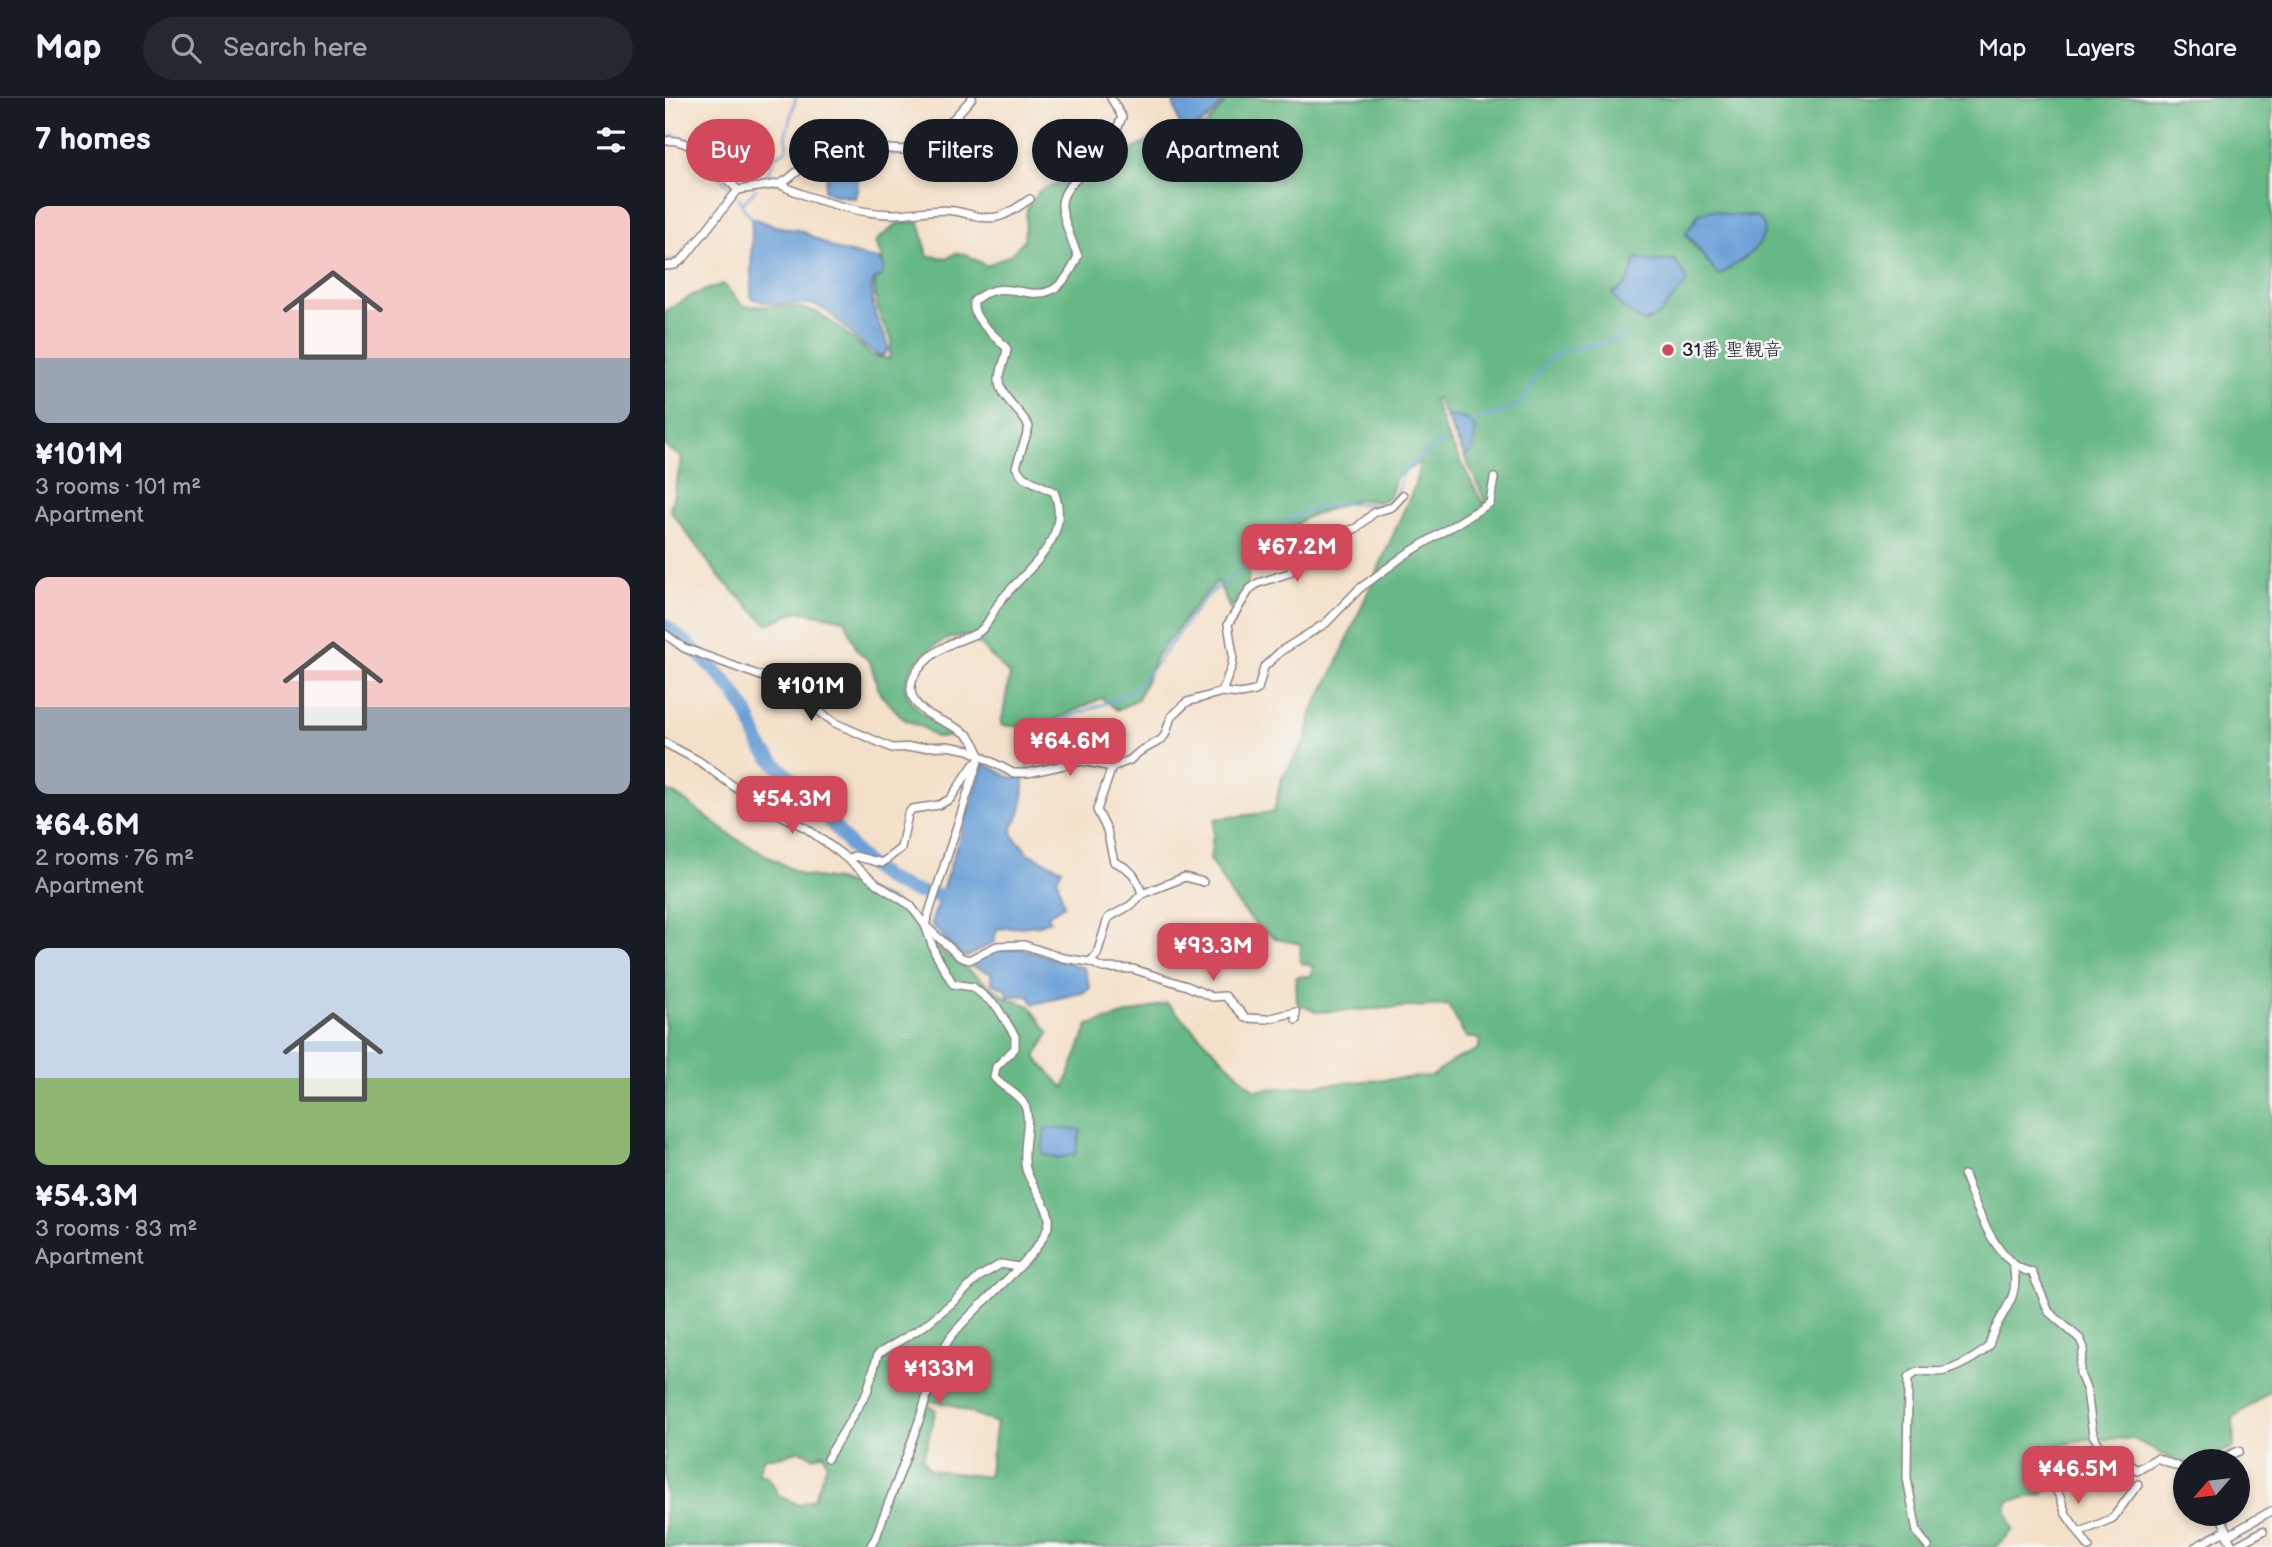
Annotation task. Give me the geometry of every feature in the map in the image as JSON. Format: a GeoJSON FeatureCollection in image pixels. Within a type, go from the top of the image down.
{"type":"FeatureCollection","features":[{"type":"Feature","properties":{"kind":"street"},"geometry":{"type":"LineString","coordinates":[[665,265],[675,265],[684,258],[738,190],[779,184],[796,174],[830,145],[904,150],[945,128],[972,98]]}},
{"type":"Feature","properties":{"kind":"street"},"geometry":{"type":"LineString","coordinates":[[981,755],[969,736],[927,714],[911,693],[912,680],[919,668],[948,645],[979,632],[987,623],[996,606],[1043,555],[1052,541],[1059,517],[1059,503],[1054,492],[1023,477],[1016,467],[1029,427],[1023,415],[1006,400],[1001,387],[1000,376],[1007,349],[979,321],[973,309],[974,301],[987,292],[999,290],[1048,292],[1061,286],[1070,274],[1078,256],[1065,221],[1063,199],[1073,183],[1094,162],[1117,131],[1122,117],[1111,98]]}},
{"type":"Feature","properties":{"kind":"street"},"geometry":{"type":"LineString","coordinates":[[665,141],[682,141],[698,151],[738,190]]}},
{"type":"Feature","properties":{"kind":"street"},"geometry":{"type":"LineString","coordinates":[[779,184],[828,202],[874,213],[954,210],[978,218],[992,218],[1002,216],[1030,199]]}},
{"type":"Feature","properties":{"kind":"street"},"geometry":{"type":"LineString","coordinates":[[665,634],[684,648],[781,683],[835,723],[892,748],[947,746],[981,755],[1006,771],[1025,773],[1082,761],[1112,767],[1130,760],[1161,740],[1171,717],[1195,699],[1221,692],[1240,694],[1258,689],[1263,667],[1281,651],[1326,623],[1359,589],[1405,555],[1490,502],[1494,478]]}},
{"type":"Feature","properties":{"kind":"street"},"geometry":{"type":"LineString","coordinates":[[1221,692],[1232,665],[1228,624],[1250,589],[1258,583],[1289,573],[1323,535],[1355,529],[1375,512],[1392,507],[1403,495]]}},
{"type":"Feature","properties":{"kind":"street"},"geometry":{"type":"LineString","coordinates":[[665,743],[699,761],[755,802],[806,828],[878,885],[910,905],[925,925],[960,957],[968,960],[997,946],[1024,945],[1063,958],[1090,962],[1103,968],[1133,969],[1187,985],[1212,997],[1225,996],[1245,1018],[1268,1019],[1296,1012],[1296,1020]]}},
{"type":"Feature","properties":{"kind":"street"},"geometry":{"type":"LineString","coordinates":[[849,860],[854,856],[882,863],[901,848],[908,814],[912,809],[939,805],[950,799],[981,755]]}},
{"type":"Feature","properties":{"kind":"street"},"geometry":{"type":"LineString","coordinates":[[870,1547],[926,1402],[933,1373],[950,1338],[1039,1246],[1049,1222],[1049,1213],[1031,1183],[1026,1167],[1025,1105],[994,1077],[996,1068],[1015,1048],[1015,1036],[997,1007],[973,987],[953,984],[935,953],[925,925],[981,755]]}},
{"type":"Feature","properties":{"kind":"street"},"geometry":{"type":"LineString","coordinates":[[1112,767],[1097,810],[1107,830],[1114,862],[1129,867],[1139,882],[1142,894]]}},
{"type":"Feature","properties":{"kind":"street"},"geometry":{"type":"LineString","coordinates":[[1090,962],[1097,954],[1108,918],[1131,905],[1142,894],[1185,877],[1203,882]]}},
{"type":"Feature","properties":{"kind":"street"},"geometry":{"type":"LineString","coordinates":[[1928,1547],[1917,1532],[1907,1478],[1908,1378],[1913,1373],[1944,1371],[1989,1346],[1996,1324],[2015,1291],[2013,1266],[1977,1212],[1964,1175]]}},
{"type":"Feature","properties":{"kind":"street"},"geometry":{"type":"LineString","coordinates":[[827,1459],[867,1392],[878,1354],[924,1326],[952,1303],[978,1276],[1001,1264],[1018,1267]]}},
{"type":"Feature","properties":{"kind":"street"},"geometry":{"type":"LineString","coordinates":[[2013,1266],[2024,1272],[2032,1272],[2049,1312],[2080,1339],[2084,1348],[2080,1374],[2087,1391],[2092,1435],[2104,1452],[2137,1470],[2157,1458],[2173,1465]]}},
{"type":"Feature","properties":{"kind":"street"},"geometry":{"type":"LineString","coordinates":[[2067,1471],[2104,1452]]}},
{"type":"Feature","properties":{"kind":"street"},"geometry":{"type":"LineString","coordinates":[[2077,1466],[2084,1481]]}},
{"type":"Feature","properties":{"kind":"street"},"geometry":{"type":"LineString","coordinates":[[2047,1475],[2066,1514],[2089,1547]]}},
{"type":"Feature","properties":{"kind":"street"},"geometry":{"type":"LineString","coordinates":[[2081,1532],[2113,1518],[2138,1484]]}},
{"type":"Feature","properties":{"kind":"street"},"geometry":{"type":"LineString","coordinates":[[2195,1547],[2271,1511]]}},
{"type":"Feature","properties":{"kind":"street"},"geometry":{"type":"LineString","coordinates":[[2225,1526],[2234,1547],[2263,1531]]}},
{"type":"Feature","properties":{"kind":"green space"},"geometry":{"type":"Polygon","coordinates":[[[1229,98],[2272,98],[2272,1390],[2233,1418],[2234,1447],[2173,1449],[2173,1460],[2134,1439],[2085,1439],[2050,1448],[2031,1456],[2030,1470],[2043,1478],[2047,1486],[2043,1494],[2009,1501],[2006,1508],[2013,1530],[1995,1547],[931,1547],[906,1543],[900,1547],[665,1547],[665,790],[680,797],[733,837],[802,875],[836,880],[890,899],[912,915],[925,939],[1005,997],[1030,1006],[1049,1033],[1035,1057],[1064,1088],[1088,1025],[1167,1003],[1254,1090],[1432,1076],[1452,1061],[1479,1049],[1479,1039],[1466,1037],[1448,1005],[1317,1012],[1297,1003],[1296,977],[1311,976],[1313,966],[1300,962],[1301,944],[1277,939],[1257,926],[1233,898],[1210,860],[1215,819],[1274,812],[1281,780],[1306,739],[1311,713],[1333,672],[1415,485],[1420,462],[1396,477],[1390,496],[1379,502],[1357,499],[1305,518],[1255,559],[1249,568],[1248,585],[1230,609],[1218,581],[1198,602],[1156,657],[1138,699],[1117,710],[1102,698],[1037,728],[1001,725],[1010,675],[970,637],[960,636],[936,645],[915,663],[906,685],[911,702],[926,717],[950,732],[949,737],[935,737],[924,728],[904,719],[880,694],[870,662],[857,650],[845,620],[798,611],[767,624],[720,578],[670,510],[682,458],[665,446],[665,311],[693,295],[723,284],[743,306],[797,307],[817,312],[871,355],[889,359],[892,339],[881,320],[875,296],[875,281],[880,277],[883,268],[875,242],[898,223],[919,222],[928,256],[948,258],[956,253],[966,254],[986,266],[1010,255],[1024,240],[1027,209],[1040,190],[1064,182],[1128,182],[1128,153],[1142,144],[1142,182],[1303,182],[1303,119],[1212,119],[1229,98]],[[1712,210],[1698,214],[1686,235],[1717,274],[1721,274],[1749,254],[1755,216],[1728,215],[1712,210]],[[1635,260],[1625,284],[1612,294],[1621,307],[1644,321],[1662,312],[1685,284],[1669,260],[1635,260]],[[1437,398],[1434,400],[1447,436],[1483,504],[1486,502],[1437,398]],[[930,1401],[928,1406],[936,1410],[923,1458],[930,1470],[988,1477],[997,1423],[949,1404],[930,1401]],[[800,1450],[778,1457],[764,1457],[758,1474],[768,1476],[779,1496],[799,1505],[814,1499],[827,1464],[824,1453],[813,1457],[800,1450]]]}},
{"type":"Feature","properties":{"kind":"water"},"geometry":{"type":"Polygon","coordinates":[[[1172,98],[1226,98],[1208,119],[1178,119],[1172,98]]]}},
{"type":"Feature","properties":{"kind":"water"},"geometry":{"type":"Polygon","coordinates":[[[826,182],[858,182],[855,198],[831,194],[824,190],[826,182]]]}},
{"type":"Feature","properties":{"kind":"water"},"geometry":{"type":"Polygon","coordinates":[[[1712,210],[1728,215],[1759,217],[1765,227],[1755,249],[1721,274],[1717,274],[1686,232],[1698,214],[1712,210]]]}},
{"type":"Feature","properties":{"kind":"water"},"geometry":{"type":"Polygon","coordinates":[[[752,218],[801,231],[838,250],[879,260],[884,267],[882,274],[873,281],[872,297],[876,318],[888,346],[882,356],[866,347],[830,313],[816,305],[773,304],[751,298],[752,218]]]}},
{"type":"Feature","properties":{"kind":"water"},"geometry":{"type":"Polygon","coordinates":[[[1638,258],[1651,262],[1675,260],[1686,278],[1685,284],[1659,315],[1644,322],[1621,307],[1612,294],[1626,284],[1638,258]]]}},
{"type":"Feature","properties":{"kind":"water"},"geometry":{"type":"Polygon","coordinates":[[[1447,416],[1466,419],[1476,428],[1473,451],[1465,456],[1447,416]]]}},
{"type":"Feature","properties":{"kind":"water"},"geometry":{"type":"Polygon","coordinates":[[[984,763],[1009,777],[1024,778],[1021,811],[1013,825],[1013,835],[1027,853],[1062,869],[1057,879],[1064,905],[1048,915],[1050,920],[1040,925],[997,929],[994,942],[967,957],[957,952],[931,924],[984,763]]]}},
{"type":"Feature","properties":{"kind":"water"},"geometry":{"type":"Polygon","coordinates":[[[1000,948],[1024,949],[1084,968],[1090,988],[1085,992],[1034,1004],[1028,996],[1008,996],[1007,990],[992,983],[991,973],[966,964],[1000,948]]]}},
{"type":"Feature","properties":{"kind":"water"},"geometry":{"type":"Polygon","coordinates":[[[1045,1128],[1081,1130],[1075,1155],[1058,1158],[1042,1154],[1045,1128]]]}},
{"type":"Feature","properties":{"kind":"waterway"},"geometry":{"type":"LineString","coordinates":[[775,156],[787,150],[786,133],[796,98]]}},
{"type":"Feature","properties":{"kind":"waterway"},"geometry":{"type":"LineString","coordinates":[[970,105],[978,98]]}},
{"type":"Feature","properties":{"kind":"waterway"},"geometry":{"type":"LineString","coordinates":[[665,138],[673,135],[686,141]]}},
{"type":"Feature","properties":{"kind":"waterway"},"geometry":{"type":"LineString","coordinates":[[889,155],[903,154]]}},
{"type":"Feature","properties":{"kind":"waterway"},"geometry":{"type":"LineString","coordinates":[[775,180],[789,174]]}},
{"type":"Feature","properties":{"kind":"waterway"},"geometry":{"type":"LineString","coordinates":[[724,182],[732,190]]}},
{"type":"Feature","properties":{"kind":"waterway"},"geometry":{"type":"LineString","coordinates":[[742,204],[756,189]]}},
{"type":"Feature","properties":{"kind":"waterway"},"geometry":{"type":"LineString","coordinates":[[739,198],[754,220]]}},
{"type":"Feature","properties":{"kind":"waterway"},"geometry":{"type":"LineString","coordinates":[[665,262],[679,259],[687,246]]}},
{"type":"Feature","properties":{"kind":"waterway"},"geometry":{"type":"LineString","coordinates":[[1469,424],[1519,404],[1542,367],[1562,352],[1627,335]]}},
{"type":"Feature","properties":{"kind":"waterway"},"geometry":{"type":"LineString","coordinates":[[1023,780],[1036,748],[1050,729],[1069,717],[1127,694],[1134,688],[1153,668],[1203,601],[1243,567],[1276,528],[1298,515],[1325,507],[1353,503],[1378,506],[1388,504],[1397,495],[1402,476],[1410,465],[1447,441]]}},
{"type":"Feature","properties":{"kind":"waterway"},"geometry":{"type":"LineString","coordinates":[[665,626],[698,653],[727,683],[746,711],[764,751],[808,795],[864,860],[891,881],[908,889],[950,897]]}},
{"type":"Feature","properties":{"kind":"place","name":"31番 聖観音"},"geometry":{"type":"Point","coordinates":[1668,350]}}]}
